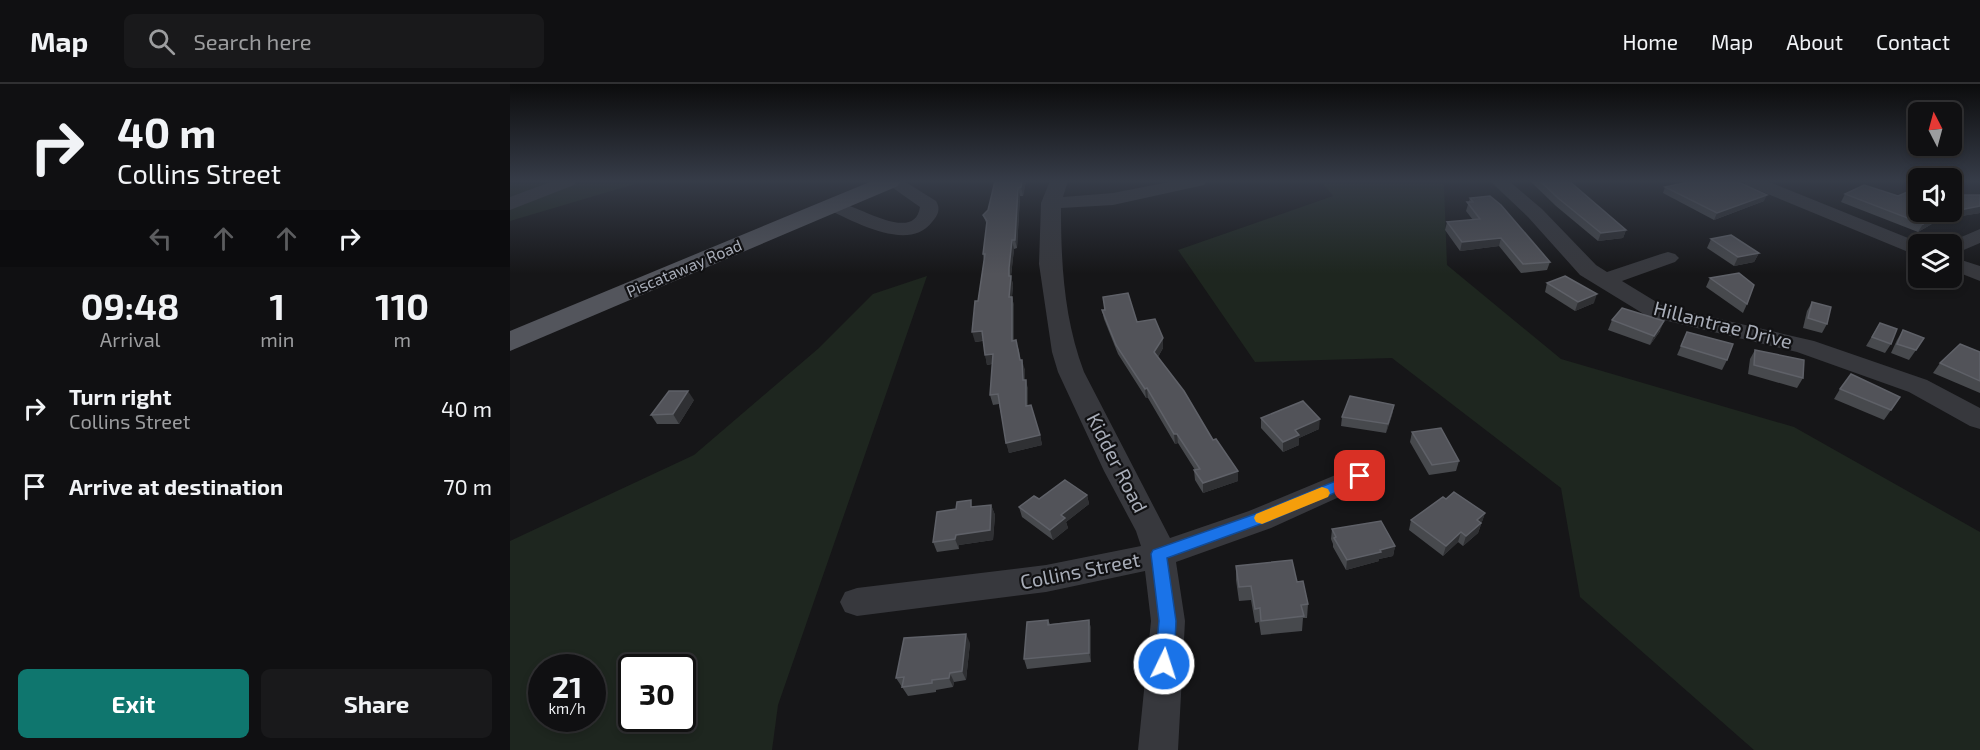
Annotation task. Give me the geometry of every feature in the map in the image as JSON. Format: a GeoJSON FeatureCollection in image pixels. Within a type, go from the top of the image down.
{"type":"FeatureCollection","features":[{"type":"Feature","properties":{"kind":"main road","name":"Piscataway Road"},"geometry":{"type":"LineString","coordinates":[[510,342],[817,212]]}},
{"type":"Feature","properties":{"kind":"street"},"geometry":{"type":"LineString","coordinates":[[851,212],[894,230],[920,224],[928,212]]}},
{"type":"Feature","properties":{"kind":"street","name":"Kidder Road"},"geometry":{"type":"LineString","coordinates":[[1054,212],[1051,278],[1067,362],[1119,471],[1152,531],[1159,554],[1168,621],[1158,750]]}},
{"type":"Feature","properties":{"kind":"street","name":"Hillantrae Drive"},"geometry":{"type":"LineString","coordinates":[[1534,212],[1588,270],[1655,311],[1805,346],[1918,387],[1980,420]]}},
{"type":"Feature","properties":{"kind":"street"},"geometry":{"type":"LineString","coordinates":[[1827,212],[1908,246]]}},
{"type":"Feature","properties":{"kind":"street"},"geometry":{"type":"LineString","coordinates":[[1962,244],[1980,235]]}},
{"type":"Feature","properties":{"kind":"street"},"geometry":{"type":"LineString","coordinates":[[1605,280],[1668,258]]}},
{"type":"Feature","properties":{"kind":"street"},"geometry":{"type":"LineString","coordinates":[[1962,267],[1980,274]]}},
{"type":"Feature","properties":{"kind":"street","name":"Collins Street"},"geometry":{"type":"LineString","coordinates":[[857,602],[1027,582],[1105,568],[1159,554],[1264,517],[1360,476]]}},
{"type":"Feature","properties":{"kind":"shaded area"},"geometry":{"type":"Polygon","coordinates":[[[510,212],[540,212],[510,221],[510,212]]]}},
{"type":"Feature","properties":{"kind":"shaded area"},"geometry":{"type":"Polygon","coordinates":[[[1287,212],[1445,212],[1447,265],[1561,359],[1794,427],[1980,532],[1980,750],[1754,750],[1580,597],[1561,488],[1392,358],[1255,362],[1178,250],[1287,212]]]}},
{"type":"Feature","properties":{"kind":"shaded area"},"geometry":{"type":"Polygon","coordinates":[[[927,276],[778,705],[772,750],[510,750],[510,541],[694,455],[819,348],[873,294],[927,276]]]}},
{"type":"Feature","properties":{"kind":"building"},"geometry":{"type":"Polygon","coordinates":[[[986,212],[1017,212],[1015,240],[1012,240],[1009,268],[1009,276],[1011,276],[1009,297],[1012,297],[1012,341],[1016,340],[1020,360],[1022,360],[1023,380],[1026,380],[1026,406],[1031,405],[1040,435],[1006,443],[998,394],[990,395],[993,354],[985,355],[982,331],[972,332],[975,301],[978,301],[985,254],[983,254],[987,221],[983,215],[986,212]]]}},
{"type":"Feature","properties":{"kind":"building"},"geometry":{"type":"Polygon","coordinates":[[[1475,212],[1507,212],[1550,262],[1523,264],[1501,238],[1462,242],[1447,222],[1480,219],[1475,212]]]}},
{"type":"Feature","properties":{"kind":"building"},"geometry":{"type":"Polygon","coordinates":[[[1575,212],[1605,212],[1626,230],[1601,233],[1575,212]]]}},
{"type":"Feature","properties":{"kind":"building"},"geometry":{"type":"Polygon","coordinates":[[[1892,212],[1908,212],[1908,218],[1892,212]]]}},
{"type":"Feature","properties":{"kind":"building"},"geometry":{"type":"Polygon","coordinates":[[[1731,235],[1759,253],[1738,257],[1711,239],[1731,235]]]}},
{"type":"Feature","properties":{"kind":"building"},"geometry":{"type":"Polygon","coordinates":[[[1739,273],[1754,285],[1747,304],[1710,278],[1739,273]]]}},
{"type":"Feature","properties":{"kind":"building"},"geometry":{"type":"Polygon","coordinates":[[[1565,276],[1597,294],[1578,302],[1547,283],[1565,276]]]}},
{"type":"Feature","properties":{"kind":"building"},"geometry":{"type":"Polygon","coordinates":[[[1128,293],[1137,322],[1155,319],[1163,338],[1154,352],[1184,391],[1213,440],[1216,439],[1238,471],[1203,483],[1194,470],[1200,469],[1177,434],[1174,434],[1147,388],[1145,389],[1116,345],[1102,310],[1105,310],[1103,297],[1128,293]]]}},
{"type":"Feature","properties":{"kind":"building"},"geometry":{"type":"Polygon","coordinates":[[[1812,302],[1831,307],[1827,324],[1808,318],[1812,302]]]}},
{"type":"Feature","properties":{"kind":"building"},"geometry":{"type":"Polygon","coordinates":[[[1622,308],[1664,321],[1654,336],[1612,320],[1622,308]]]}},
{"type":"Feature","properties":{"kind":"building"},"geometry":{"type":"Polygon","coordinates":[[[1880,323],[1897,329],[1891,344],[1872,337],[1880,323]]]}},
{"type":"Feature","properties":{"kind":"building"},"geometry":{"type":"Polygon","coordinates":[[[1903,330],[1924,338],[1916,350],[1897,344],[1903,330]]]}},
{"type":"Feature","properties":{"kind":"building"},"geometry":{"type":"Polygon","coordinates":[[[1687,332],[1733,344],[1727,360],[1681,346],[1687,332]]]}},
{"type":"Feature","properties":{"kind":"building"},"geometry":{"type":"Polygon","coordinates":[[[1960,344],[1980,352],[1980,381],[1940,363],[1960,344]]]}},
{"type":"Feature","properties":{"kind":"building"},"geometry":{"type":"Polygon","coordinates":[[[1755,350],[1804,360],[1803,378],[1754,365],[1755,350]]]}},
{"type":"Feature","properties":{"kind":"building"},"geometry":{"type":"Polygon","coordinates":[[[1851,374],[1900,397],[1891,410],[1840,389],[1851,374]]]}},
{"type":"Feature","properties":{"kind":"building"},"geometry":{"type":"Polygon","coordinates":[[[669,391],[688,391],[673,414],[651,415],[669,391]]]}},
{"type":"Feature","properties":{"kind":"building"},"geometry":{"type":"Polygon","coordinates":[[[1350,396],[1394,405],[1388,424],[1342,417],[1350,396]]]}},
{"type":"Feature","properties":{"kind":"building"},"geometry":{"type":"Polygon","coordinates":[[[1303,401],[1320,419],[1295,430],[1299,435],[1283,442],[1261,418],[1303,401]]]}},
{"type":"Feature","properties":{"kind":"building"},"geometry":{"type":"Polygon","coordinates":[[[1441,428],[1459,461],[1432,465],[1412,432],[1441,428]]]}},
{"type":"Feature","properties":{"kind":"building"},"geometry":{"type":"Polygon","coordinates":[[[1065,480],[1087,495],[1061,515],[1065,518],[1050,530],[1019,507],[1034,496],[1039,499],[1065,480]]]}},
{"type":"Feature","properties":{"kind":"building"},"geometry":{"type":"Polygon","coordinates":[[[1454,492],[1485,513],[1477,520],[1481,523],[1466,536],[1461,532],[1446,546],[1411,520],[1443,497],[1446,499],[1454,492]]]}},
{"type":"Feature","properties":{"kind":"building"},"geometry":{"type":"Polygon","coordinates":[[[971,500],[971,507],[991,505],[990,530],[956,535],[955,539],[933,542],[937,512],[956,509],[957,502],[971,500]]]}},
{"type":"Feature","properties":{"kind":"building"},"geometry":{"type":"Polygon","coordinates":[[[1381,521],[1395,546],[1380,550],[1381,552],[1347,560],[1334,538],[1336,537],[1332,529],[1381,521]]]}},
{"type":"Feature","properties":{"kind":"building"},"geometry":{"type":"Polygon","coordinates":[[[1292,560],[1297,582],[1303,581],[1308,604],[1301,605],[1304,616],[1261,621],[1260,608],[1255,609],[1251,586],[1239,587],[1236,566],[1292,560]]]}},
{"type":"Feature","properties":{"kind":"building"},"geometry":{"type":"Polygon","coordinates":[[[1048,620],[1048,625],[1089,620],[1089,653],[1024,659],[1027,622],[1048,620]]]}},
{"type":"Feature","properties":{"kind":"building"},"geometry":{"type":"Polygon","coordinates":[[[966,634],[962,671],[950,673],[949,678],[932,680],[932,683],[902,687],[904,677],[896,678],[904,638],[966,634]]]}},
{"type":"Feature","properties":{"kind":"slow traffic"},"geometry":{"type":"LineString","coordinates":[[1262,518],[1322,493]]}},
{"type":"Feature","properties":{"kind":"route"},"geometry":{"type":"LineString","coordinates":[[1164,664],[1168,621],[1159,554],[1264,517],[1360,476]]}}]}
